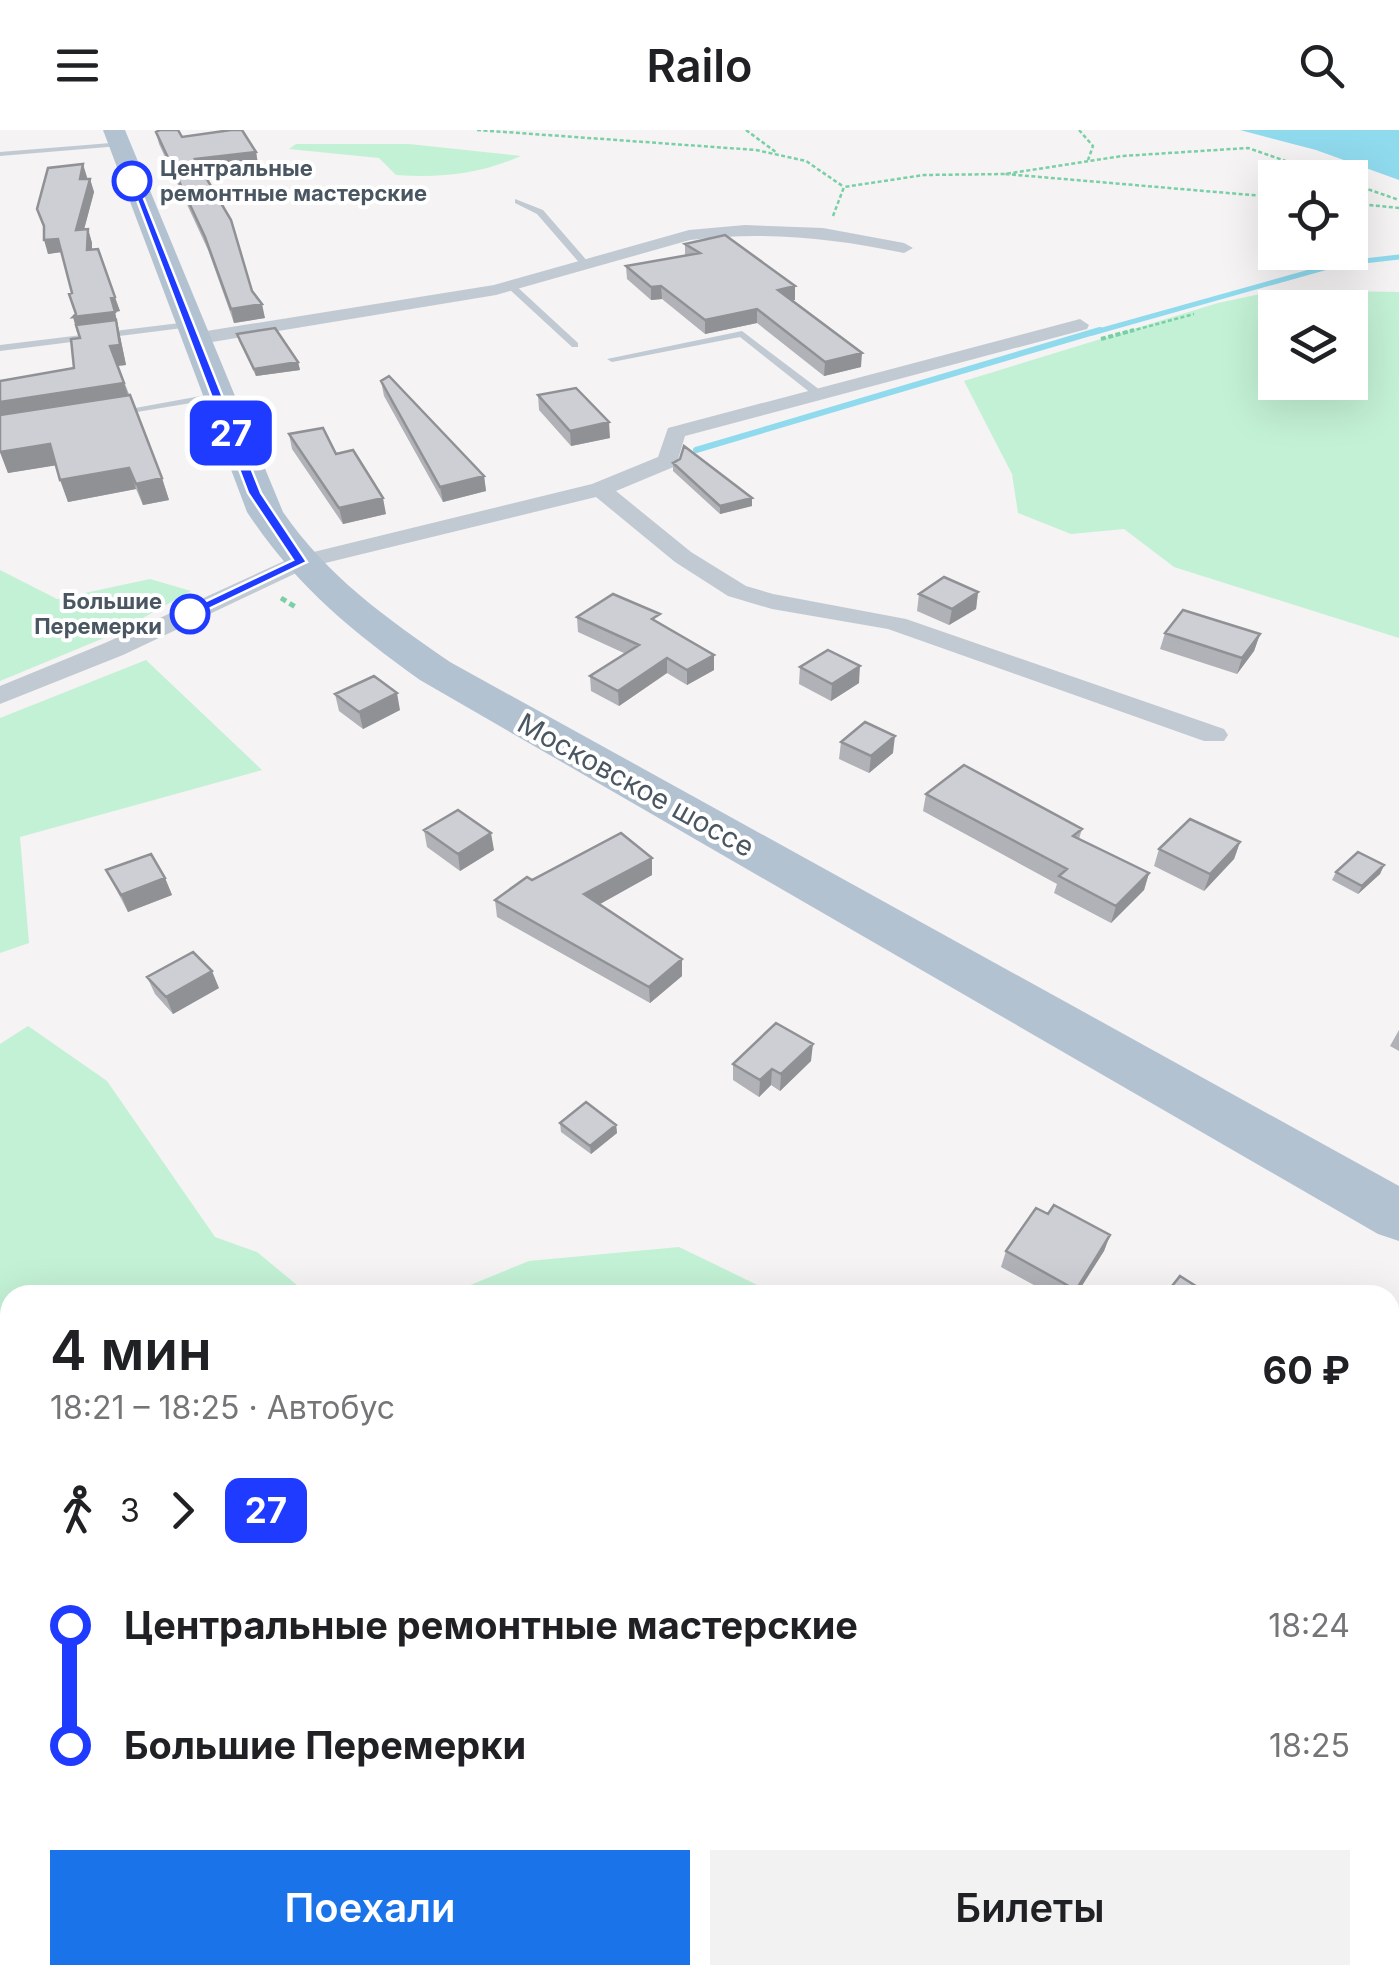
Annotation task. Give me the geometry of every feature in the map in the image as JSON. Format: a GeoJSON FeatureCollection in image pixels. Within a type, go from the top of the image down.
{"type":"FeatureCollection","features":[{"type":"Feature","properties":{"kind":"main road","name":"Московское шоссе"},"geometry":{"type":"LineString","coordinates":[[117,137],[260,502],[300,562],[364,622],[434,671],[1399,1216]]}},
{"type":"Feature","properties":{"kind":"street"},"geometry":{"type":"LineString","coordinates":[[191,332],[511,286],[717,231],[780,227],[828,232],[904,248]]}},
{"type":"Feature","properties":{"kind":"street"},"geometry":{"type":"LineString","coordinates":[[668,461],[674,432],[1080,325]]}},
{"type":"Feature","properties":{"kind":"street"},"geometry":{"type":"LineString","coordinates":[[0,696],[114,649],[300,562],[600,489],[668,461],[700,441],[877,390]]}},
{"type":"Feature","properties":{"kind":"street"},"geometry":{"type":"LineString","coordinates":[[600,489],[693,562],[736,590],[758,598],[859,613],[897,624],[1214,735]]}},
{"type":"Feature","properties":{"kind":"lane"},"geometry":{"type":"LineString","coordinates":[[0,154],[117,137]]}},
{"type":"Feature","properties":{"kind":"lane"},"geometry":{"type":"LineString","coordinates":[[518,201],[540,212],[586,264]]}},
{"type":"Feature","properties":{"kind":"lane"},"geometry":{"type":"LineString","coordinates":[[511,286],[575,345]]}},
{"type":"Feature","properties":{"kind":"lane"},"geometry":{"type":"LineString","coordinates":[[0,348],[191,332]]}},
{"type":"Feature","properties":{"kind":"lane"},"geometry":{"type":"LineString","coordinates":[[612,359],[742,334],[816,392]]}},
{"type":"Feature","properties":{"kind":"lane"},"geometry":{"type":"LineString","coordinates":[[98,416],[216,396]]}},
{"type":"Feature","properties":{"kind":"path"},"geometry":{"type":"LineString","coordinates":[[476,130],[714,145],[779,155],[806,160],[844,187],[917,173],[1005,174],[1258,196]]}},
{"type":"Feature","properties":{"kind":"path"},"geometry":{"type":"LineString","coordinates":[[746,130],[779,155]]}},
{"type":"Feature","properties":{"kind":"path"},"geometry":{"type":"LineString","coordinates":[[1078,130],[1094,146],[1088,160]]}},
{"type":"Feature","properties":{"kind":"path"},"geometry":{"type":"LineString","coordinates":[[1005,174],[1088,160],[1248,148],[1283,160]]}},
{"type":"Feature","properties":{"kind":"path"},"geometry":{"type":"LineString","coordinates":[[828,232],[844,187]]}},
{"type":"Feature","properties":{"kind":"path"},"geometry":{"type":"LineString","coordinates":[[1368,189],[1399,200]]}},
{"type":"Feature","properties":{"kind":"path"},"geometry":{"type":"LineString","coordinates":[[1368,205],[1399,208]]}},
{"type":"Feature","properties":{"kind":"green space"},"geometry":{"type":"Polygon","coordinates":[[[296,144],[409,144],[521,156],[460,173],[396,175],[379,158],[289,149],[296,144]]]}},
{"type":"Feature","properties":{"kind":"green space"},"geometry":{"type":"Polygon","coordinates":[[[1368,291],[1399,292],[1399,638],[1174,567],[1124,529],[1071,534],[1018,513],[1012,474],[964,381],[1218,303],[1258,294],[1258,400],[1368,400],[1368,291]]]}},
{"type":"Feature","properties":{"kind":"green space"},"geometry":{"type":"Polygon","coordinates":[[[0,570],[57,599],[150,579],[191,591],[116,633],[0,681],[0,570]]]}},
{"type":"Feature","properties":{"kind":"green space"},"geometry":{"type":"Polygon","coordinates":[[[146,660],[262,770],[20,837],[29,943],[0,953],[0,718],[146,660]]]}},
{"type":"Feature","properties":{"kind":"green space"},"geometry":{"type":"Polygon","coordinates":[[[28,1026],[107,1081],[215,1237],[257,1252],[297,1285],[0,1285],[0,1044],[28,1026]]]}},
{"type":"Feature","properties":{"kind":"green space"},"geometry":{"type":"Polygon","coordinates":[[[679,1247],[757,1285],[470,1285],[529,1261],[679,1247]]]}},
{"type":"Feature","properties":{"kind":"water"},"geometry":{"type":"Polygon","coordinates":[[[1240,130],[1399,130],[1399,180],[1368,169],[1368,160],[1344,160],[1240,130]]]}},
{"type":"Feature","properties":{"kind":"building"},"geometry":{"type":"Polygon","coordinates":[[[178,130],[182,137],[242,130],[256,152],[195,159],[231,220],[252,291],[262,304],[231,309],[205,237],[156,132],[178,130]]]}},
{"type":"Feature","properties":{"kind":"building"},"geometry":{"type":"Polygon","coordinates":[[[83,164],[80,179],[90,179],[76,230],[88,229],[87,250],[98,249],[115,297],[111,298],[115,312],[73,317],[76,314],[69,294],[72,293],[58,239],[44,240],[44,226],[37,209],[48,168],[83,164]]]}},
{"type":"Feature","properties":{"kind":"building"},"geometry":{"type":"Polygon","coordinates":[[[725,235],[795,286],[778,290],[862,353],[825,362],[757,309],[705,320],[661,286],[651,287],[626,266],[700,253],[685,244],[725,235]]]}},
{"type":"Feature","properties":{"kind":"building"},"geometry":{"type":"Polygon","coordinates":[[[116,320],[120,345],[110,346],[124,383],[0,402],[0,381],[74,368],[71,339],[80,338],[76,325],[116,320]]]}},
{"type":"Feature","properties":{"kind":"building"},"geometry":{"type":"Polygon","coordinates":[[[275,328],[298,362],[254,369],[237,334],[275,328]]]}},
{"type":"Feature","properties":{"kind":"building"},"geometry":{"type":"Polygon","coordinates":[[[389,376],[484,476],[440,487],[381,381],[389,376]]]}},
{"type":"Feature","properties":{"kind":"building"},"geometry":{"type":"Polygon","coordinates":[[[576,388],[609,422],[570,431],[538,395],[576,388]]]}},
{"type":"Feature","properties":{"kind":"building"},"geometry":{"type":"Polygon","coordinates":[[[130,395],[162,478],[136,484],[129,468],[60,480],[50,444],[0,452],[0,415],[130,395]]]}},
{"type":"Feature","properties":{"kind":"building"},"geometry":{"type":"Polygon","coordinates":[[[323,428],[336,454],[353,450],[383,498],[339,508],[289,434],[323,428]]]}},
{"type":"Feature","properties":{"kind":"building"},"geometry":{"type":"Polygon","coordinates":[[[684,446],[752,498],[720,506],[673,463],[680,459],[684,446]]]}},
{"type":"Feature","properties":{"kind":"building"},"geometry":{"type":"Polygon","coordinates":[[[944,577],[978,592],[952,609],[919,594],[944,577]]]}},
{"type":"Feature","properties":{"kind":"building"},"geometry":{"type":"Polygon","coordinates":[[[613,594],[660,614],[652,619],[714,655],[687,670],[667,658],[618,691],[590,676],[639,645],[577,617],[613,594]]]}},
{"type":"Feature","properties":{"kind":"building"},"geometry":{"type":"Polygon","coordinates":[[[1183,610],[1260,634],[1242,658],[1165,633],[1183,610]]]}},
{"type":"Feature","properties":{"kind":"building"},"geometry":{"type":"Polygon","coordinates":[[[828,650],[860,666],[832,684],[800,667],[828,650]]]}},
{"type":"Feature","properties":{"kind":"building"},"geometry":{"type":"Polygon","coordinates":[[[374,676],[397,693],[359,712],[335,694],[374,676]]]}},
{"type":"Feature","properties":{"kind":"building"},"geometry":{"type":"Polygon","coordinates":[[[865,722],[895,736],[871,756],[841,742],[865,722]]]}},
{"type":"Feature","properties":{"kind":"building"},"geometry":{"type":"Polygon","coordinates":[[[964,765],[1082,829],[1073,836],[1149,873],[1116,906],[1059,876],[1067,869],[926,794],[964,765]]]}},
{"type":"Feature","properties":{"kind":"building"},"geometry":{"type":"Polygon","coordinates":[[[458,810],[491,833],[458,854],[424,830],[458,810]]]}},
{"type":"Feature","properties":{"kind":"building"},"geometry":{"type":"Polygon","coordinates":[[[1190,819],[1240,842],[1210,874],[1159,849],[1190,819]]]}},
{"type":"Feature","properties":{"kind":"building"},"geometry":{"type":"Polygon","coordinates":[[[621,833],[652,858],[584,894],[682,959],[649,987],[495,900],[527,877],[532,880],[621,833]]]}},
{"type":"Feature","properties":{"kind":"building"},"geometry":{"type":"Polygon","coordinates":[[[1358,852],[1384,865],[1362,886],[1336,872],[1358,852]]]}},
{"type":"Feature","properties":{"kind":"building"},"geometry":{"type":"Polygon","coordinates":[[[151,854],[165,878],[121,895],[106,870],[151,854]]]}},
{"type":"Feature","properties":{"kind":"building"},"geometry":{"type":"Polygon","coordinates":[[[193,952],[212,971],[166,997],[147,977],[193,952]]]}},
{"type":"Feature","properties":{"kind":"building"},"geometry":{"type":"Polygon","coordinates":[[[776,1023],[813,1044],[781,1074],[772,1069],[760,1080],[733,1064],[776,1023]]]}},
{"type":"Feature","properties":{"kind":"building"},"geometry":{"type":"Polygon","coordinates":[[[586,1102],[616,1125],[590,1146],[560,1123],[586,1102]]]}},
{"type":"Feature","properties":{"kind":"building"},"geometry":{"type":"Polygon","coordinates":[[[1054,1205],[1110,1235],[1079,1285],[1067,1285],[1006,1251],[1036,1208],[1048,1214],[1054,1205]]]}},
{"type":"Feature","properties":{"kind":"building"},"geometry":{"type":"Polygon","coordinates":[[[1180,1276],[1194,1285],[1173,1285],[1180,1276]]]}},
{"type":"Feature","properties":{"kind":"waterway"},"geometry":{"type":"LineString","coordinates":[[1092,333],[1338,264],[1399,257]]}},
{"type":"Feature","properties":{"kind":"waterway"},"geometry":{"type":"LineString","coordinates":[[696,450],[1100,330]]}},
{"type":"Feature","properties":{"kind":"bus line","name":"27"},"geometry":{"type":"LineString","coordinates":[[132,181],[255,493],[300,562],[190,614]]}},
{"type":"Feature","properties":{"kind":"place","name":"Центральные ремонтные мастерские"},"geometry":{"type":"Point","coordinates":[132,181]}},
{"type":"Feature","properties":{"kind":"place","name":"Большие Перемерки"},"geometry":{"type":"Point","coordinates":[190,614]}}]}
